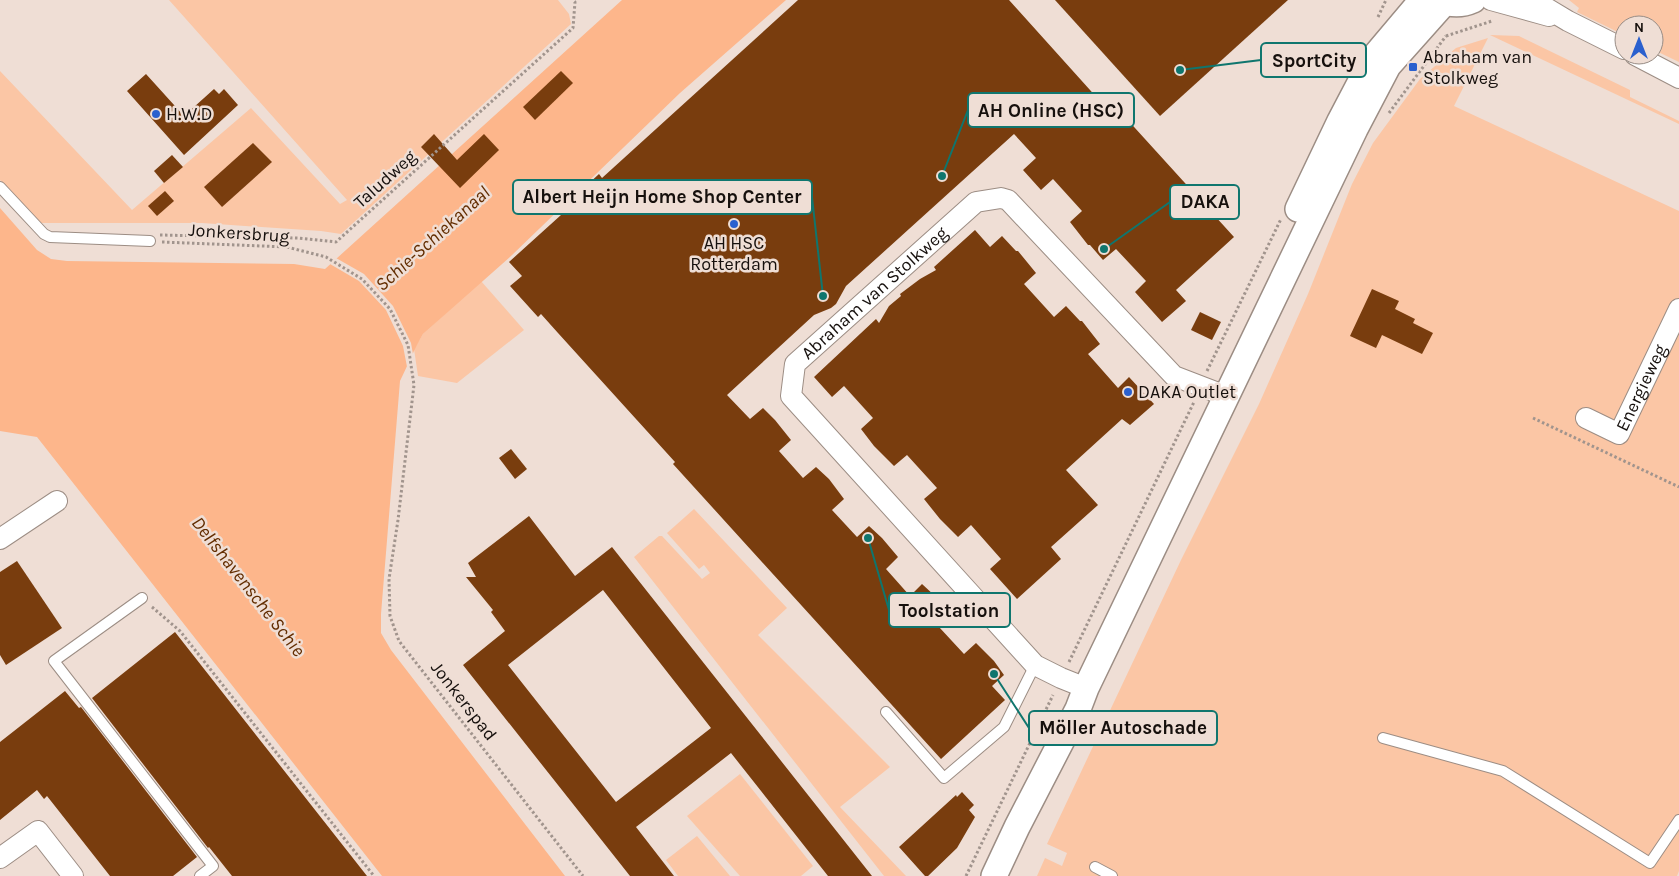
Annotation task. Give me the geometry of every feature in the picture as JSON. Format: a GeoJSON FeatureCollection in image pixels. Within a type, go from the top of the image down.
{"type":"FeatureCollection","features":[{"type":"Feature","properties":{"kind":"street"},"geometry":{"type":"LineString","coordinates":[[978,876],[1073,683],[1340,121],[1373,58],[1436,1],[1462,4],[1473,0]]}},
{"type":"Feature","properties":{"kind":"street"},"geometry":{"type":"LineString","coordinates":[[1491,0],[1568,20]]}},
{"type":"Feature","properties":{"kind":"street"},"geometry":{"type":"LineString","coordinates":[[1533,0],[1614,44]]}},
{"type":"Feature","properties":{"kind":"street"},"geometry":{"type":"LineString","coordinates":[[1551,0],[1568,20]]}},
{"type":"Feature","properties":{"kind":"street"},"geometry":{"type":"LineString","coordinates":[[1654,65],[1679,78]]}},
{"type":"Feature","properties":{"kind":"street","name":"Abraham van Stolkweg"},"geometry":{"type":"LineString","coordinates":[[1073,683],[1035,665],[791,396],[795,364],[976,202],[1001,198],[1008,200],[1174,376],[1213,391]]}},
{"type":"Feature","properties":{"kind":"street","name":"Energieweg"},"geometry":{"type":"LineString","coordinates":[[1586,418],[1619,434],[1679,309]]}},
{"type":"Feature","properties":{"kind":"street"},"geometry":{"type":"LineString","coordinates":[[0,539],[57,501]]}},
{"type":"Feature","properties":{"kind":"street"},"geometry":{"type":"LineString","coordinates":[[994,876],[1078,709],[1073,683]]}},
{"type":"Feature","properties":{"kind":"street"},"geometry":{"type":"LineString","coordinates":[[0,858],[38,831],[73,876]]}},
{"type":"Feature","properties":{"kind":"lane"},"geometry":{"type":"LineString","coordinates":[[0,187],[44,234],[50,237],[150,241]]}},
{"type":"Feature","properties":{"kind":"lane"},"geometry":{"type":"LineString","coordinates":[[142,598],[54,661],[213,866],[200,876]]}},
{"type":"Feature","properties":{"kind":"lane"},"geometry":{"type":"LineString","coordinates":[[886,712],[944,778],[1004,727],[1035,665]]}},
{"type":"Feature","properties":{"kind":"lane"},"geometry":{"type":"LineString","coordinates":[[1382,738],[1503,771],[1650,863],[1679,820]]}},
{"type":"Feature","properties":{"kind":"lane"},"geometry":{"type":"LineString","coordinates":[[1095,867],[1112,876]]}},
{"type":"Feature","properties":{"kind":"path","name":"Taludweg"},"geometry":{"type":"LineString","coordinates":[[150,241],[152,235],[298,238],[336,242],[573,28],[575,2],[573,0]]}},
{"type":"Feature","properties":{"kind":"path"},"geometry":{"type":"LineString","coordinates":[[1378,18],[1386,0]]}},
{"type":"Feature","properties":{"kind":"path"},"geometry":{"type":"LineString","coordinates":[[1446,36],[1492,20]]}},
{"type":"Feature","properties":{"kind":"path"},"geometry":{"type":"LineString","coordinates":[[966,876],[1073,683],[1213,391],[1283,215]]}},
{"type":"Feature","properties":{"kind":"path","name":"Jonkersbrug"},"geometry":{"type":"LineString","coordinates":[[150,241],[287,247],[326,257],[362,278],[390,309],[408,345],[414,385],[398,520]]}},
{"type":"Feature","properties":{"kind":"path"},"geometry":{"type":"LineString","coordinates":[[1534,418],[1679,487]]}},
{"type":"Feature","properties":{"kind":"path","name":"Jonkerspad"},"geometry":{"type":"LineString","coordinates":[[398,520],[389,579],[390,616],[399,641],[582,876]]}},
{"type":"Feature","properties":{"kind":"path"},"geometry":{"type":"LineString","coordinates":[[142,598],[180,631],[374,876]]}},
{"type":"Feature","properties":{"kind":"shaded area"},"geometry":{"type":"Polygon","coordinates":[[[169,0],[558,0],[569,14],[571,24],[341,234],[202,223],[40,223],[0,180],[0,71],[132,210],[251,108],[340,204],[347,200],[169,0]]]}},
{"type":"Feature","properties":{"kind":"shaded area"},"geometry":{"type":"Polygon","coordinates":[[[1569,0],[1679,0],[1679,62],[1664,55],[1664,15],[1614,15],[1614,30],[1577,12],[1579,8],[1569,0]]]}},
{"type":"Feature","properties":{"kind":"shaded area"},"geometry":{"type":"Polygon","coordinates":[[[1490,35],[1519,36],[1630,90],[1630,97],[1679,121],[1679,124],[1490,35]]]}},
{"type":"Feature","properties":{"kind":"shaded area"},"geometry":{"type":"Polygon","coordinates":[[[1488,38],[1454,106],[1679,211],[1679,871],[1677,876],[1037,876],[1045,858],[1062,866],[1067,853],[1047,844],[1181,560],[1259,404],[1308,294],[1352,184],[1373,143],[1420,79],[1456,48],[1488,38]]]}},
{"type":"Feature","properties":{"kind":"shaded area"},"geometry":{"type":"Polygon","coordinates":[[[481,281],[524,330],[457,383],[418,376],[414,349],[423,334],[481,281]]]}},
{"type":"Feature","properties":{"kind":"shaded area"},"geometry":{"type":"Polygon","coordinates":[[[694,509],[787,608],[758,635],[890,767],[840,807],[906,876],[884,876],[634,557],[659,536],[662,536],[702,579],[710,573],[704,565],[699,569],[667,533],[694,509]]]}},
{"type":"Feature","properties":{"kind":"shaded area"},"geometry":{"type":"Polygon","coordinates":[[[740,774],[813,866],[801,876],[740,876],[687,816],[740,774]]]}},
{"type":"Feature","properties":{"kind":"shaded area"},"geometry":{"type":"Polygon","coordinates":[[[697,836],[730,876],[678,876],[666,860],[697,836]]]}},
{"type":"Feature","properties":{"kind":"water"},"geometry":{"type":"Polygon","coordinates":[[[622,0],[786,0],[680,93],[511,256],[423,334],[400,381],[381,614],[381,633],[391,650],[565,876],[382,876],[37,437],[0,431],[0,208],[37,250],[51,259],[67,261],[294,264],[325,269],[622,0]]]}},
{"type":"Feature","properties":{"kind":"pier"},"geometry":{"type":"Polygon","coordinates":[[[336,258],[364,274],[393,306],[411,343],[414,360],[408,372],[403,346],[386,310],[359,281],[330,264],[336,258]]]}},
{"type":"Feature","properties":{"kind":"building","name":"AH HSC Rotterdam"},"geometry":{"type":"Polygon","coordinates":[[[798,0],[1009,0],[1099,100],[1105,95],[1234,237],[1176,290],[1186,301],[1162,322],[1135,292],[1146,281],[1116,249],[1103,260],[1070,222],[1082,211],[1053,179],[1041,190],[1023,170],[1036,158],[1014,134],[846,286],[836,304],[814,315],[727,395],[750,419],[763,408],[775,420],[791,440],[779,451],[803,478],[816,467],[829,479],[844,499],[832,510],[857,537],[869,526],[882,538],[898,557],[886,569],[910,596],[922,584],[935,596],[951,616],[939,627],[964,654],[976,643],[994,661],[1004,675],[992,686],[1005,700],[941,759],[673,464],[675,462],[541,314],[538,317],[510,286],[522,276],[509,262],[561,215],[558,212],[599,174],[602,178],[798,0]]]}},
{"type":"Feature","properties":{"kind":"building"},"geometry":{"type":"Polygon","coordinates":[[[1055,0],[1288,0],[1160,116],[1055,0]]]}},
{"type":"Feature","properties":{"kind":"building"},"geometry":{"type":"Polygon","coordinates":[[[561,71],[573,83],[535,120],[523,107],[561,71]]]}},
{"type":"Feature","properties":{"kind":"building"},"geometry":{"type":"Polygon","coordinates":[[[146,74],[184,116],[214,89],[219,94],[224,89],[238,105],[184,155],[127,91],[146,74]]]}},
{"type":"Feature","properties":{"kind":"building"},"geometry":{"type":"Polygon","coordinates":[[[434,134],[457,160],[484,134],[499,150],[460,188],[421,147],[434,134]]]}},
{"type":"Feature","properties":{"kind":"building"},"geometry":{"type":"Polygon","coordinates":[[[253,143],[272,162],[222,207],[204,187],[253,143]]]}},
{"type":"Feature","properties":{"kind":"building"},"geometry":{"type":"Polygon","coordinates":[[[172,155],[183,167],[164,183],[154,171],[172,155]]]}},
{"type":"Feature","properties":{"kind":"building"},"geometry":{"type":"Polygon","coordinates":[[[165,191],[174,201],[157,216],[148,206],[165,191]]]}},
{"type":"Feature","properties":{"kind":"building"},"geometry":{"type":"Polygon","coordinates":[[[975,230],[990,247],[1002,236],[1018,251],[1036,273],[1024,284],[1054,317],[1066,306],[1082,321],[1100,344],[1088,354],[1118,388],[1129,377],[1154,404],[1130,425],[1122,419],[1066,470],[1098,505],[1051,547],[1061,559],[1017,599],[990,569],[1001,559],[971,525],[958,537],[924,499],[937,488],[907,455],[894,466],[874,446],[861,429],[873,418],[844,386],[832,397],[814,377],[876,319],[879,323],[889,306],[901,296],[900,294],[936,270],[934,267],[975,230]]]}},
{"type":"Feature","properties":{"kind":"building"},"geometry":{"type":"Polygon","coordinates":[[[1372,289],[1399,301],[1395,309],[1415,319],[1413,323],[1433,333],[1422,354],[1382,335],[1376,348],[1350,336],[1372,289]]]}},
{"type":"Feature","properties":{"kind":"building"},"geometry":{"type":"Polygon","coordinates":[[[1200,312],[1221,322],[1212,340],[1191,330],[1200,312]]]}},
{"type":"Feature","properties":{"kind":"building"},"geometry":{"type":"Polygon","coordinates":[[[511,449],[527,469],[515,479],[499,458],[511,449]]]}},
{"type":"Feature","properties":{"kind":"building"},"geometry":{"type":"Polygon","coordinates":[[[529,516],[575,576],[612,547],[872,876],[828,876],[731,753],[636,827],[674,876],[630,876],[463,665],[505,631],[491,612],[493,610],[466,577],[476,577],[468,563],[529,516]],[[603,590],[508,665],[616,802],[711,728],[603,590]]]}},
{"type":"Feature","properties":{"kind":"building"},"geometry":{"type":"Polygon","coordinates":[[[17,561],[62,628],[6,665],[0,655],[0,572],[17,561]]]}},
{"type":"Feature","properties":{"kind":"building"},"geometry":{"type":"Polygon","coordinates":[[[175,632],[367,876],[232,876],[208,848],[92,698],[175,632]]]}},
{"type":"Feature","properties":{"kind":"building"},"geometry":{"type":"Polygon","coordinates":[[[65,691],[79,708],[81,707],[197,857],[173,876],[110,876],[47,796],[44,799],[37,790],[0,820],[0,742],[65,691]]]}},
{"type":"Feature","properties":{"kind":"building"},"geometry":{"type":"Polygon","coordinates":[[[962,792],[974,805],[969,810],[975,817],[957,848],[928,876],[925,876],[899,847],[956,795],[957,797],[962,792]]]}},
{"type":"Feature","properties":{"kind":"place","name":"Abraham van Stolkweg"},"geometry":{"type":"Point","coordinates":[1413,67]}},
{"type":"Feature","properties":{"kind":"place","name":"SportCity"},"geometry":{"type":"Point","coordinates":[1180,70]}},
{"type":"Feature","properties":{"kind":"place","name":"H.W.D"},"geometry":{"type":"Point","coordinates":[156,114]}},
{"type":"Feature","properties":{"kind":"place","name":"AH Online (HSC)"},"geometry":{"type":"Point","coordinates":[942,176]}},
{"type":"Feature","properties":{"kind":"place","name":"AH HSC Rotterdam"},"geometry":{"type":"Point","coordinates":[734,224]}},
{"type":"Feature","properties":{"kind":"place","name":"DAKA"},"geometry":{"type":"Point","coordinates":[1104,249]}},
{"type":"Feature","properties":{"kind":"place","name":"Albert Heijn Home Shop Center"},"geometry":{"type":"Point","coordinates":[823,296]}},
{"type":"Feature","properties":{"kind":"place","name":"DAKA Outlet"},"geometry":{"type":"Point","coordinates":[1128,392]}},
{"type":"Feature","properties":{"kind":"place","name":"Toolstation"},"geometry":{"type":"Point","coordinates":[868,538]}},
{"type":"Feature","properties":{"kind":"place","name":"Möller Autoschade"},"geometry":{"type":"Point","coordinates":[994,674]}},
{"type":"Feature","properties":{"kind":"water label","name":"Schie-Schiekanaal"},"geometry":{"type":"Point","coordinates":[432,238]}},
{"type":"Feature","properties":{"kind":"water label","name":"Delfshavensche Schie"},"geometry":{"type":"Point","coordinates":[249,586]}}]}
